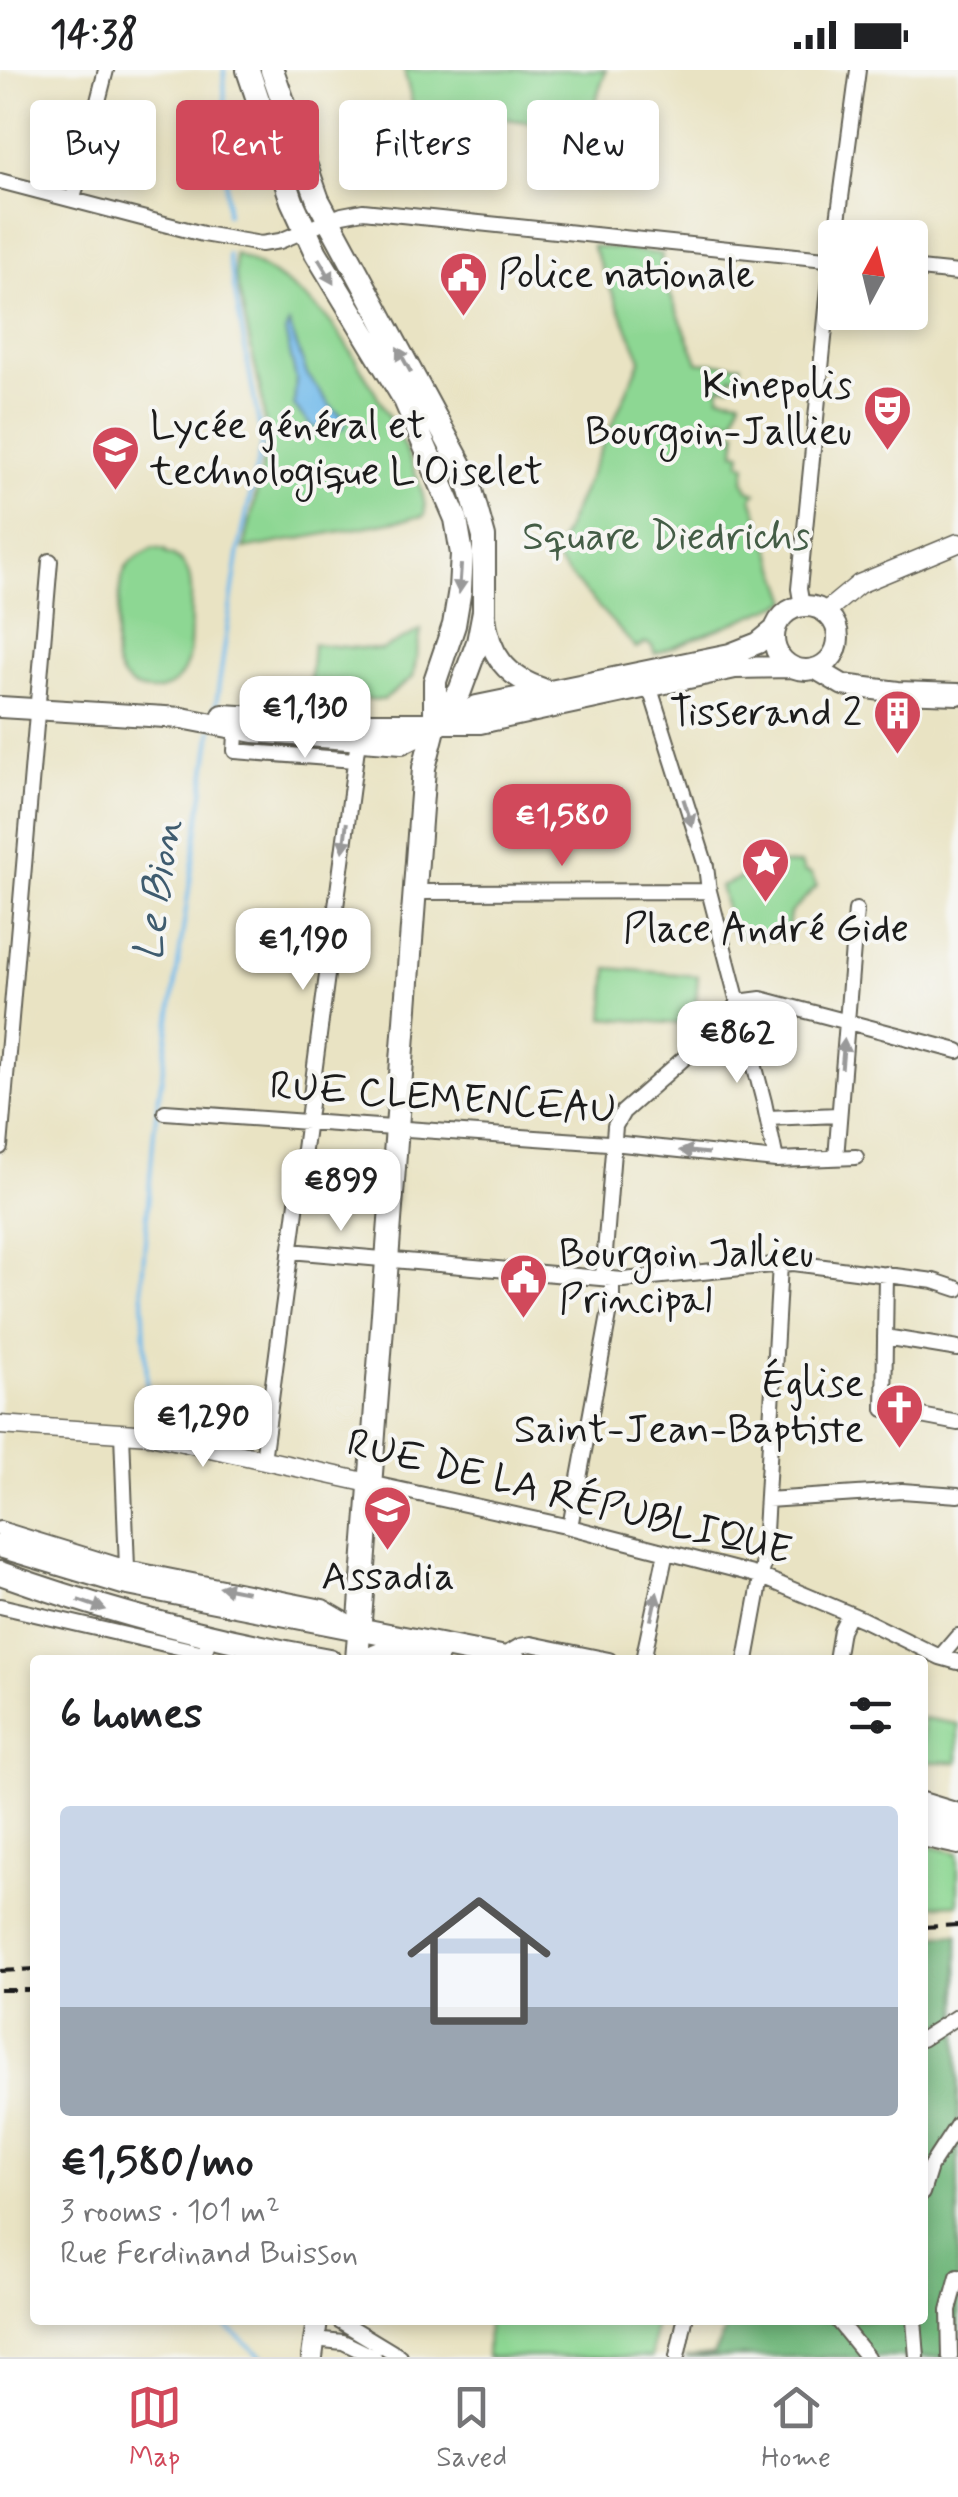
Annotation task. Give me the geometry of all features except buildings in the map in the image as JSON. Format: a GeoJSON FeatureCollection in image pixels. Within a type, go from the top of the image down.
{"type":"FeatureCollection","features":[{"type":"Feature","properties":{"kind":"main road"},"geometry":{"type":"LineString","coordinates":[[248,70],[272,150],[306,231],[405,400],[456,520],[462,554],[454,626],[435,681],[435,725],[424,768],[357,1655]]}},
{"type":"Feature","properties":{"kind":"main road"},"geometry":{"type":"LineString","coordinates":[[272,70],[280,100],[329,220],[467,476],[486,549],[484,611],[488,642],[506,668],[523,682],[545,690]]}},
{"type":"Feature","properties":{"kind":"main road"},"geometry":{"type":"LineString","coordinates":[[0,707],[230,721],[480,723],[647,679],[758,644],[774,630],[782,616],[802,606],[826,612],[833,619],[839,639],[824,664]]}},
{"type":"Feature","properties":{"kind":"main road"},"geometry":{"type":"LineString","coordinates":[[435,725],[467,677],[484,611]]}},
{"type":"Feature","properties":{"kind":"main road"},"geometry":{"type":"LineString","coordinates":[[774,630],[778,655],[790,667]]}},
{"type":"Feature","properties":{"kind":"main road"},"geometry":{"type":"LineString","coordinates":[[230,721],[254,732],[356,750],[402,742],[477,706],[545,690],[734,668],[824,664]]}},
{"type":"Feature","properties":{"kind":"main road"},"geometry":{"type":"LineString","coordinates":[[824,664],[843,686],[958,694]]}},
{"type":"Feature","properties":{"kind":"main road"},"geometry":{"type":"LineString","coordinates":[[0,1546],[123,1583],[495,1655]]}},
{"type":"Feature","properties":{"kind":"main road"},"geometry":{"type":"LineString","coordinates":[[0,1573],[116,1613],[210,1638],[302,1655]]}},
{"type":"Feature","properties":{"kind":"main road"},"geometry":{"type":"LineString","coordinates":[[379,1655],[411,1655]]}},
{"type":"Feature","properties":{"kind":"main road"},"geometry":{"type":"LineString","coordinates":[[928,1806],[958,1815]]}},
{"type":"Feature","properties":{"kind":"main road"},"geometry":{"type":"LineString","coordinates":[[928,1826],[958,1834]]}},
{"type":"Feature","properties":{"kind":"street"},"geometry":{"type":"LineString","coordinates":[[73,199],[106,70]]}},
{"type":"Feature","properties":{"kind":"street"},"geometry":{"type":"LineString","coordinates":[[839,220],[858,70]]}},
{"type":"Feature","properties":{"kind":"street"},"geometry":{"type":"LineString","coordinates":[[0,181],[203,234],[261,244],[363,211],[818,258]]}},
{"type":"Feature","properties":{"kind":"street"},"geometry":{"type":"LineString","coordinates":[[928,270],[958,273]]}},
{"type":"Feature","properties":{"kind":"street"},"geometry":{"type":"LineString","coordinates":[[802,606],[798,589],[826,330]]}},
{"type":"Feature","properties":{"kind":"street"},"geometry":{"type":"LineString","coordinates":[[826,612],[859,584],[958,544]]}},
{"type":"Feature","properties":{"kind":"street"},"geometry":{"type":"LineString","coordinates":[[0,1148],[50,562]]}},
{"type":"Feature","properties":{"kind":"street"},"geometry":{"type":"LineString","coordinates":[[647,679],[706,866],[776,1160]]}},
{"type":"Feature","properties":{"kind":"street"},"geometry":{"type":"LineString","coordinates":[[262,1460],[356,750]]}},
{"type":"Feature","properties":{"kind":"street"},"geometry":{"type":"LineString","coordinates":[[414,892],[709,891]]}},
{"type":"Feature","properties":{"kind":"street"},"geometry":{"type":"LineString","coordinates":[[836,1158],[856,910]]}},
{"type":"Feature","properties":{"kind":"street"},"geometry":{"type":"LineString","coordinates":[[570,1527],[612,1299],[608,1279],[613,1144],[615,1126],[624,1112],[726,1022],[738,1002],[761,998],[958,1051]]}},
{"type":"Feature","properties":{"kind":"street","name":"RUE CLEMENCEAU"},"geometry":{"type":"LineString","coordinates":[[166,1112],[613,1144],[776,1160],[856,1157]]}},
{"type":"Feature","properties":{"kind":"street"},"geometry":{"type":"LineString","coordinates":[[768,1118],[838,1115]]}},
{"type":"Feature","properties":{"kind":"street"},"geometry":{"type":"LineString","coordinates":[[290,1251],[608,1279],[786,1264],[886,1274],[958,1288]]}},
{"type":"Feature","properties":{"kind":"street"},"geometry":{"type":"LineString","coordinates":[[747,1655],[760,1576],[786,1264]]}},
{"type":"Feature","properties":{"kind":"street"},"geometry":{"type":"LineString","coordinates":[[886,1274],[884,1409],[958,1423]]}},
{"type":"Feature","properties":{"kind":"street"},"geometry":{"type":"LineString","coordinates":[[885,1337],[958,1350]]}},
{"type":"Feature","properties":{"kind":"street","name":"RUE DE LA RÉPUBLIQUE"},"geometry":{"type":"LineString","coordinates":[[0,1425],[151,1435],[570,1527],[760,1576],[940,1658],[958,1662]]}},
{"type":"Feature","properties":{"kind":"street"},"geometry":{"type":"LineString","coordinates":[[122,1433],[127,1568]]}},
{"type":"Feature","properties":{"kind":"street"},"geometry":{"type":"LineString","coordinates":[[767,1500],[902,1491],[958,1494]]}},
{"type":"Feature","properties":{"kind":"street"},"geometry":{"type":"LineString","coordinates":[[0,1528],[127,1568],[323,1607],[358,1628]]}},
{"type":"Feature","properties":{"kind":"street"},"geometry":{"type":"LineString","coordinates":[[644,1655],[666,1552]]}},
{"type":"Feature","properties":{"kind":"street"},"geometry":{"type":"LineString","coordinates":[[0,1606],[204,1653],[210,1638]]}},
{"type":"Feature","properties":{"kind":"street"},"geometry":{"type":"LineString","coordinates":[[837,1655],[841,1630],[850,1614]]}},
{"type":"Feature","properties":{"kind":"street"},"geometry":{"type":"LineString","coordinates":[[940,1658],[958,1636]]}},
{"type":"Feature","properties":{"kind":"street"},"geometry":{"type":"LineString","coordinates":[[502,1655],[531,1644],[585,1655]]}},
{"type":"Feature","properties":{"kind":"street"},"geometry":{"type":"LineString","coordinates":[[928,1840],[958,1847]]}},
{"type":"Feature","properties":{"kind":"street"},"geometry":{"type":"LineString","coordinates":[[928,2035],[958,2016]]}},
{"type":"Feature","properties":{"kind":"street"},"geometry":{"type":"LineString","coordinates":[[928,2174],[958,2124]]}},
{"type":"Feature","properties":{"kind":"street"},"geometry":{"type":"LineString","coordinates":[[950,2357],[949,2310],[958,2277]]}},
{"type":"Feature","properties":{"kind":"street"},"geometry":{"type":"LineString","coordinates":[[347,2325],[400,2357]]}},
{"type":"Feature","properties":{"kind":"street"},"geometry":{"type":"LineString","coordinates":[[677,2357],[684,2325]]}},
{"type":"Feature","properties":{"kind":"street"},"geometry":{"type":"LineString","coordinates":[[841,2325],[866,2357]]}},
{"type":"Feature","properties":{"kind":"street"},"geometry":{"type":"LineString","coordinates":[[914,2325],[917,2357]]}},
{"type":"Feature","properties":{"kind":"street"},"geometry":{"type":"LineString","coordinates":[[314,2339],[343,2342],[374,2357]]}},
{"type":"Feature","properties":{"kind":"green space"},"geometry":{"type":"Polygon","coordinates":[[[404,70],[606,70],[596,100],[527,100],[527,122],[507,119],[507,100],[412,100],[404,70]]]}},
{"type":"Feature","properties":{"kind":"green space","name":"Square Diedrichs"},"geometry":{"type":"Polygon","coordinates":[[[592,246],[662,254],[661,272],[698,362],[741,365],[740,376],[731,376],[730,386],[720,386],[719,396],[741,399],[734,420],[721,418],[719,428],[737,431],[735,452],[742,453],[740,463],[746,465],[744,479],[748,490],[756,493],[752,498],[789,601],[655,654],[646,643],[636,648],[553,557],[641,359],[592,246]]]}},
{"type":"Feature","properties":{"kind":"green space"},"geometry":{"type":"Polygon","coordinates":[[[235,254],[294,289],[337,331],[404,447],[424,500],[424,516],[244,549],[267,444],[262,398],[235,274],[235,254]]]}},
{"type":"Feature","properties":{"kind":"green space"},"geometry":{"type":"Polygon","coordinates":[[[153,548],[165,550],[188,571],[190,637],[187,663],[177,680],[168,687],[147,691],[128,683],[116,663],[115,650],[123,574],[132,561],[153,548]]]}},
{"type":"Feature","properties":{"kind":"green space"},"geometry":{"type":"Polygon","coordinates":[[[421,630],[413,677],[383,700],[309,695],[313,644],[381,650],[421,630]]]}},
{"type":"Feature","properties":{"kind":"green space","name":"Place André Gide"},"geometry":{"type":"Polygon","coordinates":[[[776,864],[801,864],[817,886],[790,913],[788,928],[776,939],[739,936],[739,930],[732,931],[720,886],[776,864]]]}},
{"type":"Feature","properties":{"kind":"green space"},"geometry":{"type":"Polygon","coordinates":[[[608,968],[698,976],[694,1025],[604,1018],[608,968]]]}},
{"type":"Feature","properties":{"kind":"green space"},"geometry":{"type":"Polygon","coordinates":[[[928,1719],[958,1724],[958,1762],[928,1762],[928,1719]]]}},
{"type":"Feature","properties":{"kind":"green space"},"geometry":{"type":"Polygon","coordinates":[[[928,1846],[958,1853],[958,1904],[928,1906],[928,1846]]]}},
{"type":"Feature","properties":{"kind":"green space"},"geometry":{"type":"Polygon","coordinates":[[[958,1934],[958,2357],[685,2357],[713,2354],[728,2325],[928,2325],[928,1936],[958,1934]]]}},
{"type":"Feature","properties":{"kind":"green space"},"geometry":{"type":"Polygon","coordinates":[[[488,2325],[655,2325],[652,2357],[487,2357],[488,2325]]]}},
{"type":"Feature","properties":{"kind":"water"},"geometry":{"type":"Polygon","coordinates":[[[289,324],[307,374],[332,408],[345,418],[342,429],[312,427],[294,406],[296,379],[285,332],[289,324]]]}},
{"type":"Feature","properties":{"kind":"waterway","name":"Le Bion"},"geometry":{"type":"LineString","coordinates":[[224,70],[227,214]]}},
{"type":"Feature","properties":{"kind":"waterway","name":"Le Bion"},"geometry":{"type":"LineString","coordinates":[[215,711],[239,549],[262,441],[228,255]]}},
{"type":"Feature","properties":{"kind":"waterway","name":"Le Bion"},"geometry":{"type":"LineString","coordinates":[[149,1420],[142,1279],[154,1130],[212,730]]}},
{"type":"Feature","properties":{"kind":"waterway","name":"Le Bion"},"geometry":{"type":"LineString","coordinates":[[225,2325],[262,2357]]}},
{"type":"Feature","properties":{"kind":"railway"},"geometry":{"type":"LineString","coordinates":[[928,1927],[958,1925]]}},
{"type":"Feature","properties":{"kind":"railway"},"geometry":{"type":"LineString","coordinates":[[0,1971],[30,1969]]}},
{"type":"Feature","properties":{"kind":"railway"},"geometry":{"type":"LineString","coordinates":[[0,1990],[30,1990]]}},
{"type":"Feature","properties":{"kind":"place","name":"Police nationale"},"geometry":{"type":"Point","coordinates":[463,318]}},
{"type":"Feature","properties":{"kind":"place","name":"Kinepolis Bourgoin-Jallieu"},"geometry":{"type":"Point","coordinates":[887,452]}},
{"type":"Feature","properties":{"kind":"place","name":"Lycée général et technologique L'Oiselet"},"geometry":{"type":"Point","coordinates":[115,492]}},
{"type":"Feature","properties":{"kind":"place","name":"Tisserand 2"},"geometry":{"type":"Point","coordinates":[897,756]}},
{"type":"Feature","properties":{"kind":"place","name":"Place André Gide"},"geometry":{"type":"Point","coordinates":[766,904]}},
{"type":"Feature","properties":{"kind":"place","name":"Bourgoin Jallieu Principal"},"geometry":{"type":"Point","coordinates":[524,1320]}},
{"type":"Feature","properties":{"kind":"place","name":"Église Saint-Jean-Baptiste"},"geometry":{"type":"Point","coordinates":[899,1450]}},
{"type":"Feature","properties":{"kind":"place","name":"Assadia"},"geometry":{"type":"Point","coordinates":[388,1552]}}]}
